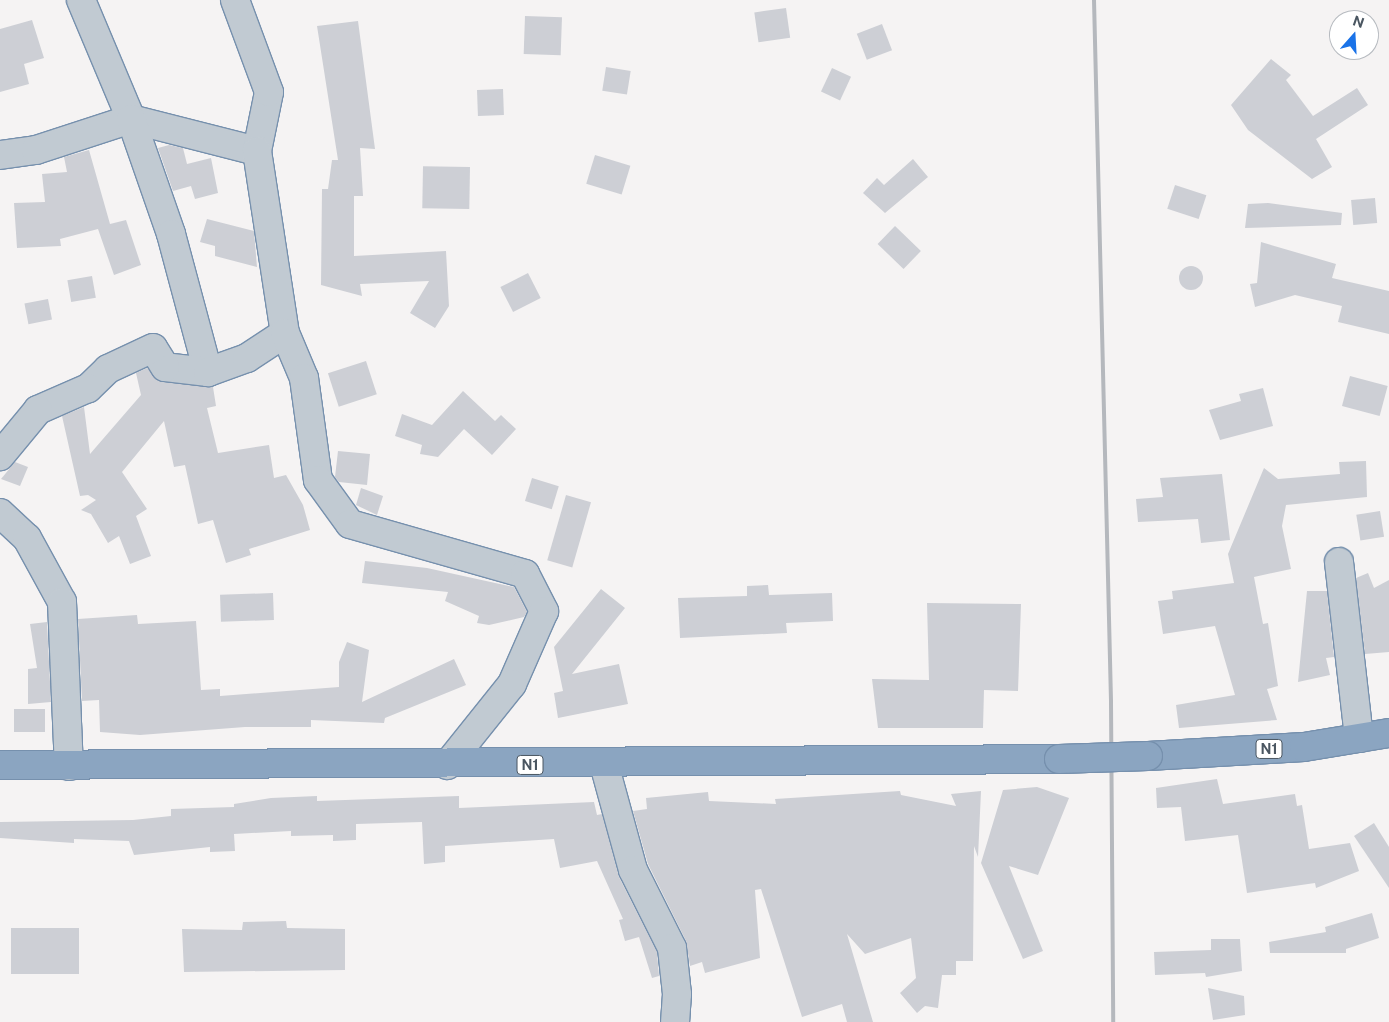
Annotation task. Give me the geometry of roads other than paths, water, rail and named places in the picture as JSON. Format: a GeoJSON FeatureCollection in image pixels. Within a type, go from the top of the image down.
{"type":"FeatureCollection","features":[{"type":"Feature","properties":{"kind":"highway","name":"N1"},"geometry":{"type":"LineString","coordinates":[[0,766],[604,764],[1059,759],[1304,747],[1389,732]]}},
{"type":"Feature","properties":{"kind":"street"},"geometry":{"type":"LineString","coordinates":[[81,0],[131,119],[171,234],[208,372]]}},
{"type":"Feature","properties":{"kind":"street"},"geometry":{"type":"LineString","coordinates":[[235,0],[268,92],[257,151],[285,333],[304,378],[318,480],[350,524],[525,574],[544,611],[512,684],[447,765]]}},
{"type":"Feature","properties":{"kind":"street"},"geometry":{"type":"LineString","coordinates":[[0,155],[36,150],[131,119],[257,151]]}},
{"type":"Feature","properties":{"kind":"street"},"geometry":{"type":"LineString","coordinates":[[0,456],[38,410],[88,388],[108,369],[153,348],[165,367],[208,372],[247,358],[285,333]]}},
{"type":"Feature","properties":{"kind":"street"},"geometry":{"type":"LineString","coordinates":[[0,513],[27,538],[62,602],[69,766]]}},
{"type":"Feature","properties":{"kind":"street"},"geometry":{"type":"LineString","coordinates":[[1338,562],[1359,738]]}},
{"type":"Feature","properties":{"kind":"street"},"geometry":{"type":"LineString","coordinates":[[604,764],[633,870],[672,948],[677,994],[675,1022]]}},
{"type":"Feature","properties":{"kind":"railway"},"geometry":{"type":"LineString","coordinates":[[1094,0],[1111,703],[1113,1022]]}}]}
